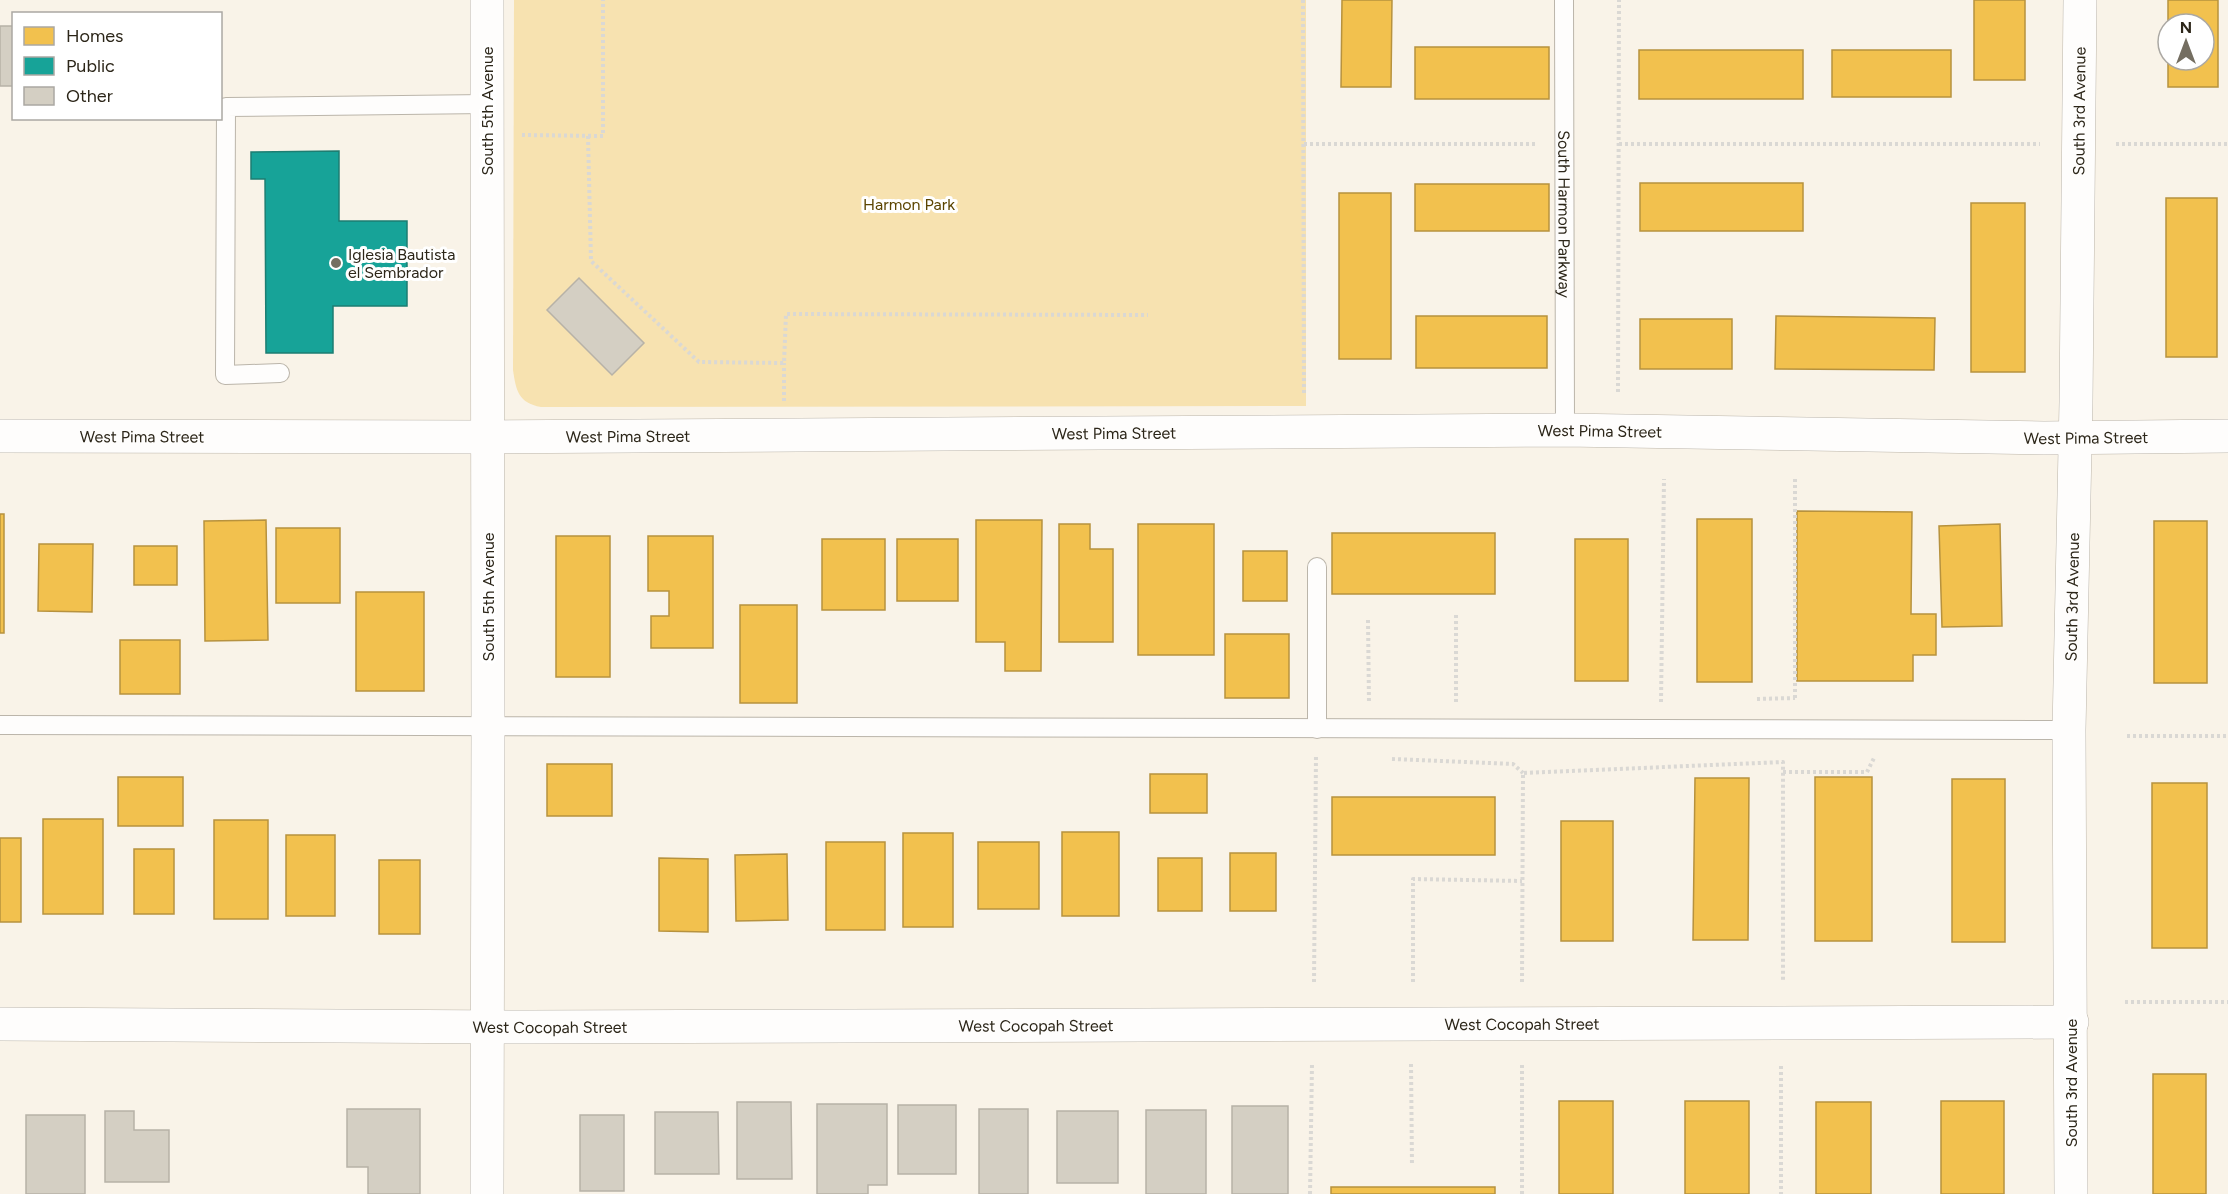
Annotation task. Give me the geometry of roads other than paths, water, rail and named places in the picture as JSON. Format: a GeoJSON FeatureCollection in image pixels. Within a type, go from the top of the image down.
{"type":"FeatureCollection","features":[{"type":"Feature","properties":{"kind":"street","name":"South 5th Avenue"},"geometry":{"type":"LineString","coordinates":[[487,0],[487,1194]]}},
{"type":"Feature","properties":{"kind":"street","name":"South 3rd Avenue"},"geometry":{"type":"LineString","coordinates":[[2071,1194],[2069,730],[2080,0]]}},
{"type":"Feature","properties":{"kind":"street","name":"West Pima Street"},"geometry":{"type":"LineString","coordinates":[[0,436],[486,437],[1565,430],[2075,438],[2228,436]]}},
{"type":"Feature","properties":{"kind":"street","name":"West Cocopah Street"},"geometry":{"type":"LineString","coordinates":[[0,1024],[486,1026],[2072,1022]]}},
{"type":"Feature","properties":{"kind":"lane","name":"South Harmon Parkway"},"geometry":{"type":"LineString","coordinates":[[1564,0],[1565,430]]}},
{"type":"Feature","properties":{"kind":"lane"},"geometry":{"type":"LineString","coordinates":[[280,373],[225,375],[226,107],[487,120]]}},
{"type":"Feature","properties":{"kind":"lane"},"geometry":{"type":"LineString","coordinates":[[1317,567],[1317,729]]}},
{"type":"Feature","properties":{"kind":"lane"},"geometry":{"type":"LineString","coordinates":[[0,725],[2069,730]]}},
{"type":"Feature","properties":{"kind":"place","name":"Iglesia Bautista el Sembrador"},"geometry":{"type":"Point","coordinates":[336,263]}},
{"type":"Feature","properties":{"kind":"park label","name":"Harmon Park"},"geometry":{"type":"Point","coordinates":[909,204]}}]}
